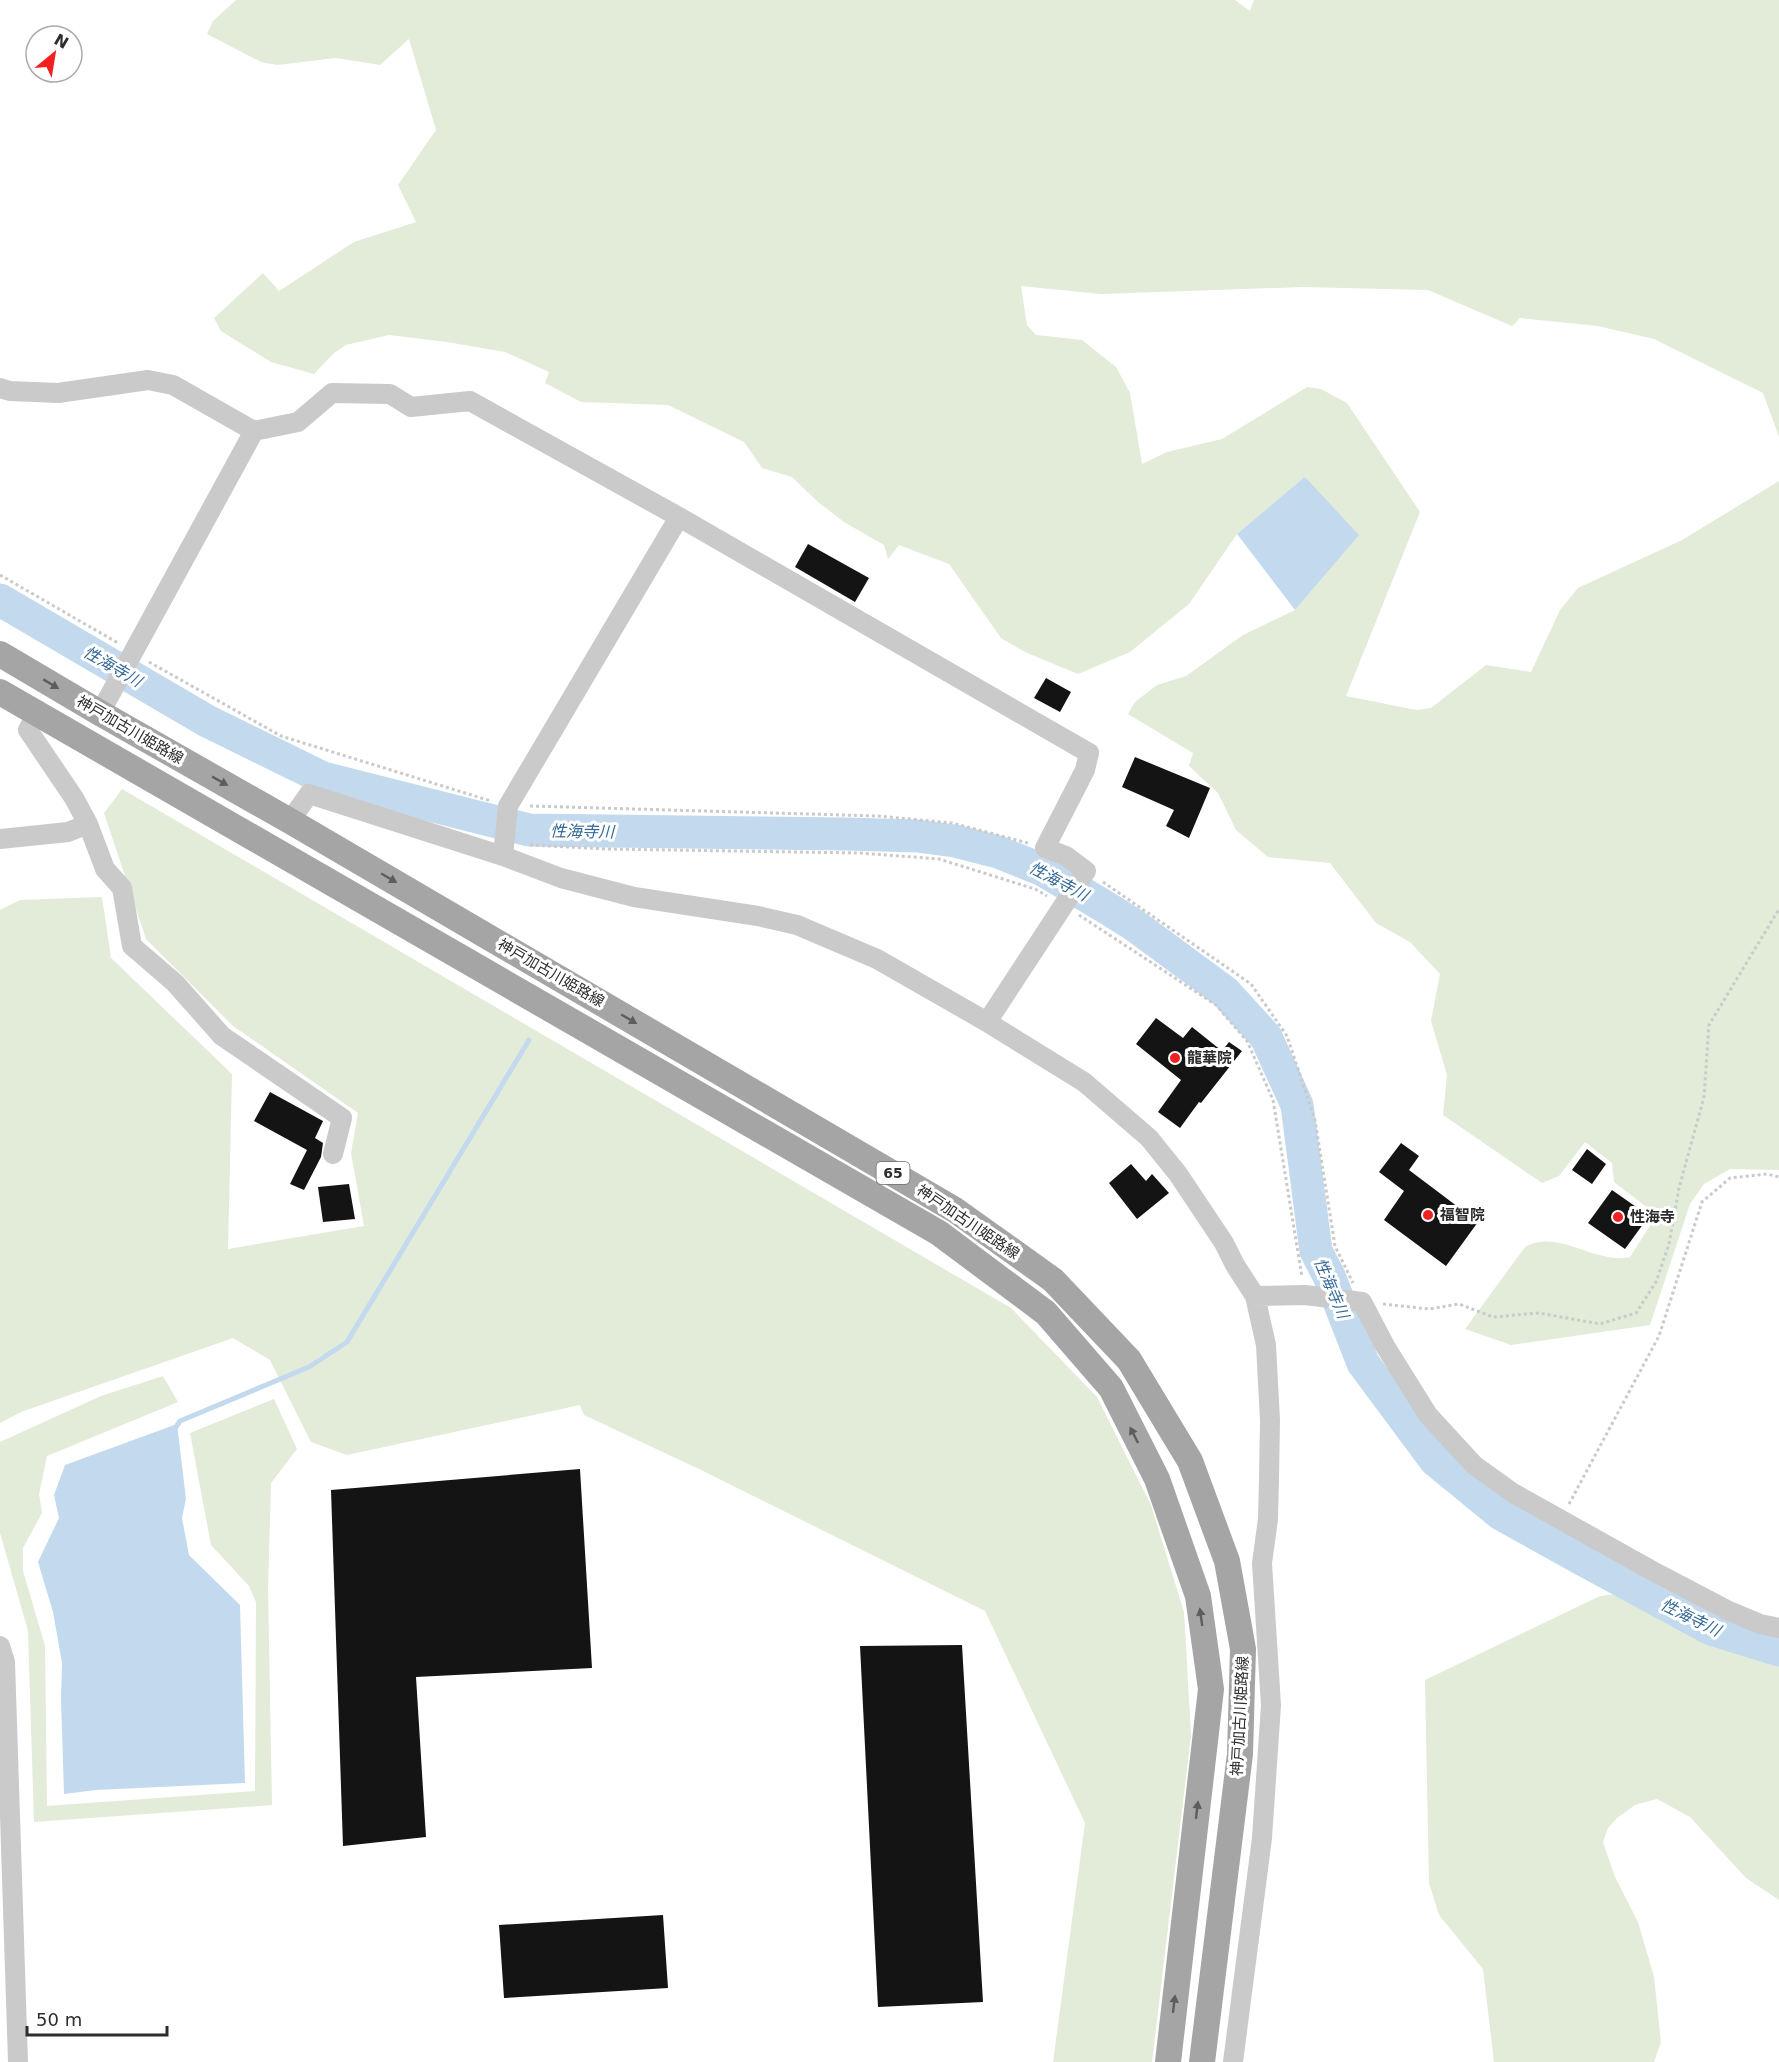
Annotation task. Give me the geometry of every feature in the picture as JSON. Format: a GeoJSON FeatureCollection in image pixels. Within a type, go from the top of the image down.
{"type":"FeatureCollection","features":[{"type":"Feature","properties":{"kind":"main road","name":"神戸加古川姫路線"},"geometry":{"type":"LineString","coordinates":[[0,654],[103,707],[290,821],[955,1210],[1053,1280],[1129,1360],[1190,1461],[1227,1561],[1244,1648],[1240,1754],[1202,2062]]}},
{"type":"Feature","properties":{"kind":"main road","name":"神戸加古川姫路線"},"geometry":{"type":"LineString","coordinates":[[0,692],[939,1233],[1046,1313],[1111,1388],[1157,1479],[1198,1596],[1212,1689],[1168,2062]]}},
{"type":"Feature","properties":{"kind":"street"},"geometry":{"type":"LineString","coordinates":[[0,388],[10,391],[58,393],[148,380],[173,385],[255,431],[298,422],[332,393],[390,394],[411,407],[470,401],[679,517],[1089,753],[1085,770],[1046,848],[1066,856],[1086,870],[1065,906],[987,1022]]}},
{"type":"Feature","properties":{"kind":"street"},"geometry":{"type":"LineString","coordinates":[[103,707],[255,431]]}},
{"type":"Feature","properties":{"kind":"street"},"geometry":{"type":"LineString","coordinates":[[503,850],[508,806],[679,517]]}},
{"type":"Feature","properties":{"kind":"street"},"geometry":{"type":"LineString","coordinates":[[37,713],[28,730],[74,798],[88,824],[105,869],[122,888],[132,946],[175,983],[222,1036],[342,1118],[333,1154]]}},
{"type":"Feature","properties":{"kind":"street"},"geometry":{"type":"LineString","coordinates":[[290,821],[309,794],[503,850],[561,878],[634,897],[758,916],[797,925],[877,959],[987,1022],[1084,1082],[1149,1138],[1178,1174],[1218,1234],[1255,1296],[1266,1345],[1270,1420],[1268,1519],[1262,1563],[1271,1705],[1262,1838],[1233,2062]]}},
{"type":"Feature","properties":{"kind":"street"},"geometry":{"type":"LineString","coordinates":[[0,839],[68,832],[88,824]]}},
{"type":"Feature","properties":{"kind":"street"},"geometry":{"type":"LineString","coordinates":[[1255,1296],[1305,1295],[1362,1302],[1385,1346],[1428,1415],[1474,1465],[1513,1492],[1649,1569],[1729,1611],[1760,1624],[1779,1628]]}},
{"type":"Feature","properties":{"kind":"street"},"geometry":{"type":"LineString","coordinates":[[0,1646],[5,1662],[18,2062]]}},
{"type":"Feature","properties":{"kind":"path"},"geometry":{"type":"LineString","coordinates":[[0,575],[280,736],[508,806],[878,816],[952,823],[1046,848]]}},
{"type":"Feature","properties":{"kind":"path"},"geometry":{"type":"LineString","coordinates":[[503,850],[607,849],[860,853],[939,859],[1035,889],[1065,906],[1216,1005],[1247,1041],[1273,1100],[1305,1295]]}},
{"type":"Feature","properties":{"kind":"path"},"geometry":{"type":"LineString","coordinates":[[1086,870],[1251,984],[1287,1036],[1315,1120],[1335,1246],[1362,1302],[1429,1309],[1459,1304],[1493,1317],[1539,1313],[1600,1324],[1636,1313],[1656,1282],[1669,1244],[1679,1188],[1704,1097],[1709,1025],[1779,909]]}},
{"type":"Feature","properties":{"kind":"path"},"geometry":{"type":"LineString","coordinates":[[1561,1519],[1659,1336],[1702,1202],[1730,1178],[1767,1174],[1779,1178]]}},
{"type":"Feature","properties":{"kind":"green space"},"geometry":{"type":"Polygon","coordinates":[[[236,0],[1235,0],[1250,11],[1254,0],[1779,0],[1779,437],[1763,393],[1654,339],[1598,326],[1520,318],[1512,326],[1428,290],[1303,287],[1101,294],[1021,286],[1027,325],[1036,335],[1082,340],[1116,367],[1130,393],[1142,464],[1167,452],[1222,439],[1307,387],[1321,389],[1347,403],[1420,512],[1346,696],[1416,710],[1431,708],[1486,665],[1531,672],[1560,610],[1578,588],[1682,540],[1779,481],[1779,1170],[1730,1169],[1704,1184],[1690,1204],[1650,1325],[1511,1345],[1465,1329],[1525,1247],[1537,1242],[1550,1242],[1604,1256],[1630,1257],[1657,1215],[1614,1182],[1612,1163],[1585,1142],[1559,1176],[1542,1183],[1443,1115],[1447,1075],[1431,1021],[1440,974],[1410,942],[1376,923],[1330,863],[1268,857],[1236,830],[1218,793],[1189,766],[1193,753],[1128,714],[1135,702],[1157,685],[1186,676],[1243,635],[1295,610],[1358,535],[1305,478],[1237,534],[1189,604],[1130,652],[1078,674],[1025,652],[1001,638],[949,564],[899,545],[888,559],[884,545],[844,522],[818,502],[792,477],[762,468],[744,442],[668,405],[581,402],[545,383],[549,372],[505,352],[389,335],[346,345],[334,353],[314,374],[271,362],[221,331],[214,318],[263,273],[279,291],[354,242],[416,222],[398,185],[436,130],[409,39],[380,65],[336,58],[277,65],[261,62],[207,34],[213,21],[236,0]]]}},
{"type":"Feature","properties":{"kind":"green space"},"geometry":{"type":"Polygon","coordinates":[[[122,789],[1011,1308],[1097,1397],[1151,1505],[1184,1612],[1191,1735],[1152,2062],[1053,2062],[1085,1823],[985,1611],[701,1470],[584,1415],[580,1405],[347,1455],[311,1442],[270,1360],[233,1338],[21,1412],[0,1423],[0,910],[20,900],[102,897],[111,958],[232,1074],[228,1249],[364,1226],[351,1153],[358,1113],[233,1026],[146,939],[104,813],[122,789]]]}},
{"type":"Feature","properties":{"kind":"green space"},"geometry":{"type":"Polygon","coordinates":[[[163,1376],[178,1402],[47,1456],[39,1494],[42,1513],[23,1548],[23,1571],[45,1646],[47,1806],[255,1791],[256,1602],[249,1586],[211,1545],[190,1433],[274,1399],[297,1449],[271,1483],[268,1589],[272,1805],[34,1822],[28,1631],[0,1533],[0,1442],[101,1396],[163,1376]]]}},
{"type":"Feature","properties":{"kind":"green space"},"geometry":{"type":"Polygon","coordinates":[[[1617,1594],[1730,1651],[1779,1663],[1779,1900],[1746,1878],[1690,1817],[1657,1799],[1635,1805],[1608,1828],[1603,1842],[1615,1877],[1638,1922],[1654,1977],[1661,2042],[1654,2062],[1494,2062],[1483,1969],[1439,1915],[1429,1883],[1425,1680],[1600,1596],[1617,1594]]]}},
{"type":"Feature","properties":{"kind":"water"},"geometry":{"type":"Polygon","coordinates":[[[1305,477],[1359,535],[1295,610],[1237,534],[1305,477]]]}},
{"type":"Feature","properties":{"kind":"water"},"geometry":{"type":"Polygon","coordinates":[[[177,1424],[186,1499],[182,1518],[189,1555],[240,1605],[245,1783],[96,1790],[64,1794],[62,1663],[53,1612],[38,1562],[59,1518],[54,1495],[65,1465],[177,1424]]]}},
{"type":"Feature","properties":{"kind":"building"},"geometry":{"type":"Polygon","coordinates":[[[808,544],[869,578],[855,602],[795,567],[808,544]]]}},
{"type":"Feature","properties":{"kind":"building"},"geometry":{"type":"Polygon","coordinates":[[[1046,678],[1071,692],[1060,712],[1034,698],[1046,678]]]}},
{"type":"Feature","properties":{"kind":"building"},"geometry":{"type":"Polygon","coordinates":[[[1135,757],[1210,788],[1189,838],[1166,826],[1174,810],[1122,787],[1135,757]]]}},
{"type":"Feature","properties":{"kind":"building"},"geometry":{"type":"Polygon","coordinates":[[[1156,1018],[1183,1038],[1192,1027],[1222,1051],[1229,1042],[1242,1051],[1180,1128],[1158,1112],[1181,1080],[1136,1044],[1156,1018]]]}},
{"type":"Feature","properties":{"kind":"building"},"geometry":{"type":"Polygon","coordinates":[[[270,1092],[323,1121],[315,1138],[323,1143],[321,1157],[304,1190],[290,1184],[307,1150],[254,1121],[270,1092]]]}},
{"type":"Feature","properties":{"kind":"building"},"geometry":{"type":"Polygon","coordinates":[[[1401,1143],[1419,1156],[1409,1170],[1478,1222],[1446,1266],[1384,1220],[1404,1191],[1379,1172],[1401,1143]]]}},
{"type":"Feature","properties":{"kind":"building"},"geometry":{"type":"Polygon","coordinates":[[[1587,1149],[1606,1164],[1592,1184],[1572,1170],[1587,1149]]]}},
{"type":"Feature","properties":{"kind":"building"},"geometry":{"type":"Polygon","coordinates":[[[1131,1164],[1146,1181],[1152,1174],[1169,1193],[1137,1219],[1109,1183],[1131,1164]]]}},
{"type":"Feature","properties":{"kind":"building"},"geometry":{"type":"Polygon","coordinates":[[[349,1184],[355,1219],[323,1222],[318,1187],[349,1184]]]}},
{"type":"Feature","properties":{"kind":"building"},"geometry":{"type":"Polygon","coordinates":[[[1612,1190],[1649,1216],[1625,1249],[1588,1223],[1612,1190]]]}},
{"type":"Feature","properties":{"kind":"building"},"geometry":{"type":"Polygon","coordinates":[[[580,1469],[592,1668],[416,1677],[426,1837],[343,1846],[331,1490],[580,1469]]]}},
{"type":"Feature","properties":{"kind":"building"},"geometry":{"type":"Polygon","coordinates":[[[962,1645],[983,2002],[878,2007],[860,1646],[962,1645]]]}},
{"type":"Feature","properties":{"kind":"building"},"geometry":{"type":"Polygon","coordinates":[[[663,1915],[668,1988],[504,1998],[499,1925],[663,1915]]]}},
{"type":"Feature","properties":{"kind":"waterway","name":"性海寺川"},"geometry":{"type":"LineString","coordinates":[[0,600],[207,721],[323,778],[529,830],[917,836],[955,841],[998,852],[1043,870],[1134,925],[1225,992],[1266,1037],[1297,1105],[1316,1251],[1329,1276],[1363,1363],[1435,1460],[1501,1514],[1582,1559],[1711,1629],[1779,1650]]}},
{"type":"Feature","properties":{"kind":"waterway"},"geometry":{"type":"LineString","coordinates":[[174,1430],[180,1421],[309,1367],[347,1342],[529,1040]]}},
{"type":"Feature","properties":{"kind":"place","name":"龍華院"},"geometry":{"type":"Point","coordinates":[1175,1058]}},
{"type":"Feature","properties":{"kind":"place","name":"福智院"},"geometry":{"type":"Point","coordinates":[1428,1215]}},
{"type":"Feature","properties":{"kind":"place","name":"性海寺"},"geometry":{"type":"Point","coordinates":[1618,1217]}}]}
